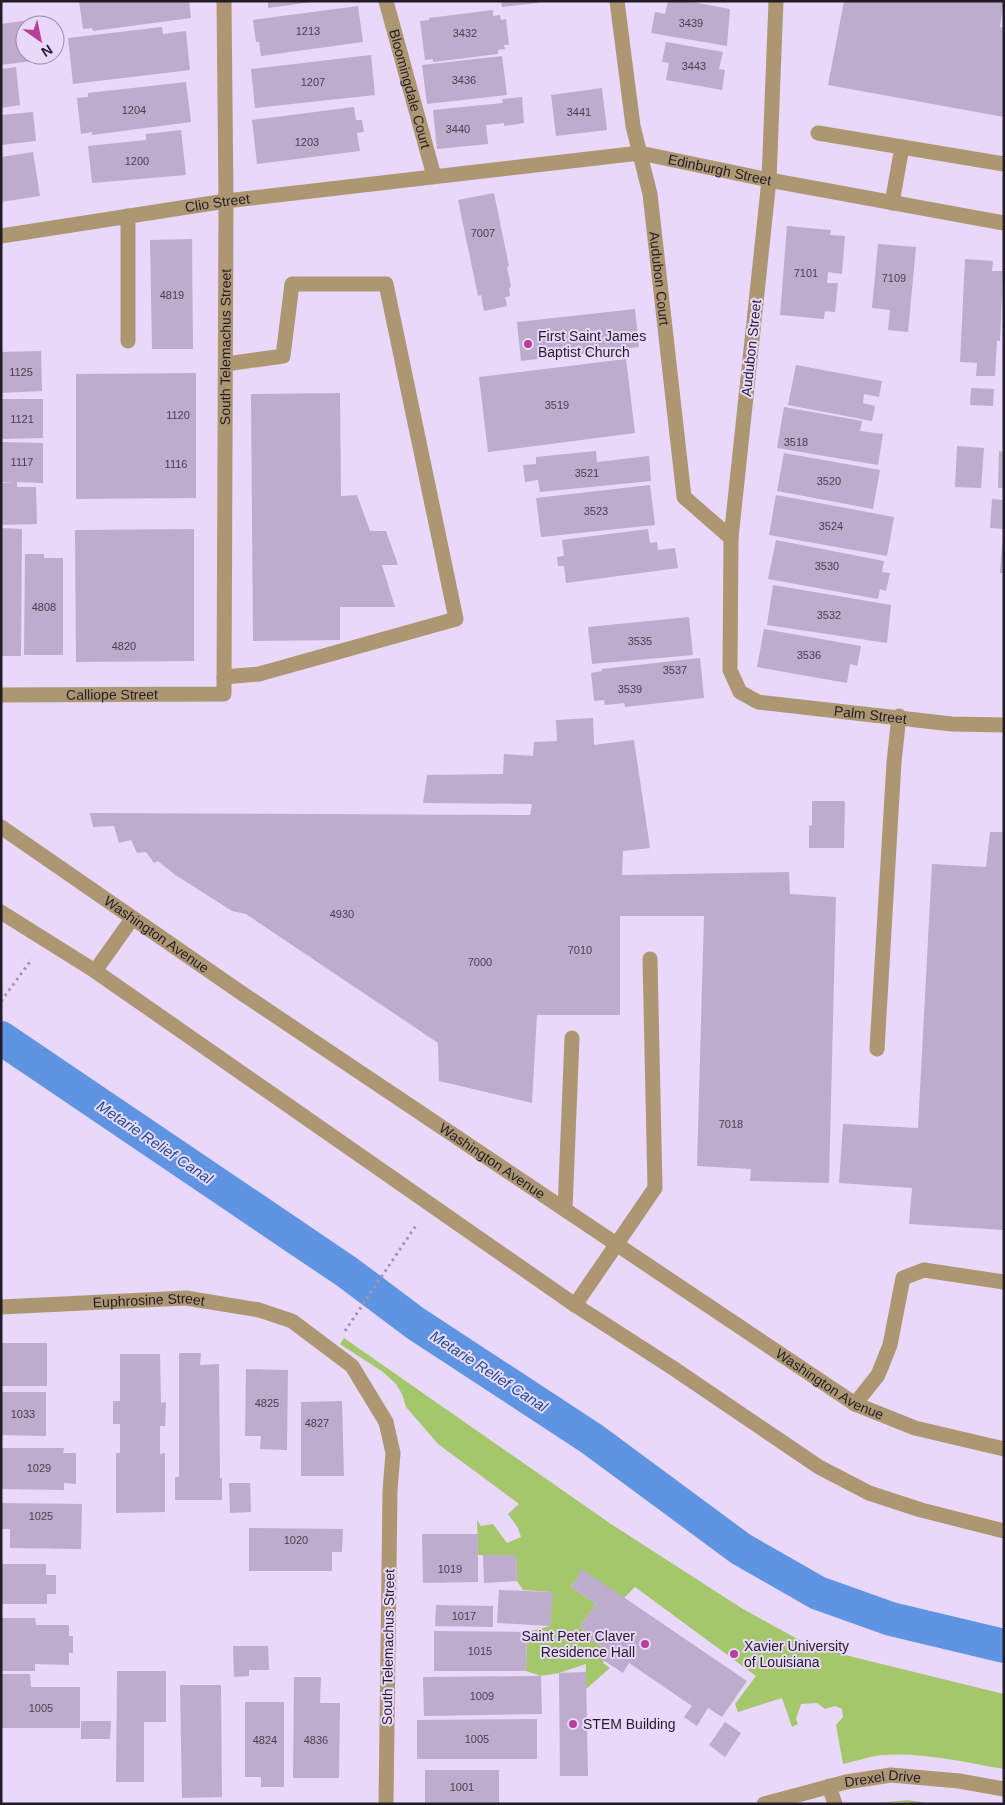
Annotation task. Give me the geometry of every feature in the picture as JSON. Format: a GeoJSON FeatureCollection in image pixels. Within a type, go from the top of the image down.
{"type":"FeatureCollection","features":[{"type":"Feature","properties":{"kind":"street","name":"South Telemachus Street"},"geometry":{"type":"LineString","coordinates":[[224,1],[226,201],[224,694]]}},
{"type":"Feature","properties":{"kind":"street","name":"Bloomingdale Court"},"geometry":{"type":"LineString","coordinates":[[386,1],[434,176]]}},
{"type":"Feature","properties":{"kind":"street","name":"Audubon Court"},"geometry":{"type":"LineString","coordinates":[[617,1],[633,126],[650,194],[684,497],[731,538]]}},
{"type":"Feature","properties":{"kind":"street","name":"Audubon Street"},"geometry":{"type":"LineString","coordinates":[[740,692],[730,670],[731,538],[768,180],[776,1]]}},
{"type":"Feature","properties":{"kind":"street"},"geometry":{"type":"LineString","coordinates":[[818,133],[1004,164]]}},
{"type":"Feature","properties":{"kind":"street"},"geometry":{"type":"LineString","coordinates":[[892,203],[902,147]]}},
{"type":"Feature","properties":{"kind":"street","name":"Edinburgh Street"},"geometry":{"type":"LineString","coordinates":[[434,176],[640,153],[768,180],[1004,223]]}},
{"type":"Feature","properties":{"kind":"street","name":"Clio Street"},"geometry":{"type":"LineString","coordinates":[[1,236],[226,201],[434,176]]}},
{"type":"Feature","properties":{"kind":"street"},"geometry":{"type":"LineString","coordinates":[[128,216],[128,341]]}},
{"type":"Feature","properties":{"kind":"street"},"geometry":{"type":"LineString","coordinates":[[224,677],[259,674],[456,619],[386,284],[292,284],[283,356],[226,364]]}},
{"type":"Feature","properties":{"kind":"street","name":"Palm Street"},"geometry":{"type":"LineString","coordinates":[[740,692],[758,702],[899,716],[952,724],[1004,725]]}},
{"type":"Feature","properties":{"kind":"street","name":"Calliope Street"},"geometry":{"type":"LineString","coordinates":[[1,695],[224,694]]}},
{"type":"Feature","properties":{"kind":"street"},"geometry":{"type":"LineString","coordinates":[[877,1049],[894,762],[899,716]]}},
{"type":"Feature","properties":{"kind":"street","name":"Washington Avenue"},"geometry":{"type":"LineString","coordinates":[[1,827],[132,919],[855,1404],[915,1428],[1004,1449]]}},
{"type":"Feature","properties":{"kind":"street"},"geometry":{"type":"LineString","coordinates":[[1,912],[94,972],[575,1305],[673,1368],[819,1467],[870,1493],[921,1510],[1004,1531]]}},
{"type":"Feature","properties":{"kind":"street"},"geometry":{"type":"LineString","coordinates":[[94,972],[132,919]]}},
{"type":"Feature","properties":{"kind":"street"},"geometry":{"type":"LineString","coordinates":[[575,1305],[655,1188],[650,959]]}},
{"type":"Feature","properties":{"kind":"street"},"geometry":{"type":"LineString","coordinates":[[565,1209],[572,1038]]}},
{"type":"Feature","properties":{"kind":"street"},"geometry":{"type":"LineString","coordinates":[[855,1404],[878,1375],[890,1345],[903,1278],[924,1270],[1004,1282]]}},
{"type":"Feature","properties":{"kind":"street","name":"Euphrosine Street"},"geometry":{"type":"LineString","coordinates":[[1,1307],[186,1298],[259,1310],[292,1321],[332,1350]]}},
{"type":"Feature","properties":{"kind":"street","name":"South Telemachus Street"},"geometry":{"type":"LineString","coordinates":[[332,1350],[352,1366],[386,1422],[393,1453],[390,1491],[386,1804]]}},
{"type":"Feature","properties":{"kind":"street","name":"Drexel Drive"},"geometry":{"type":"LineString","coordinates":[[764,1804],[829,1786],[891,1775],[959,1781],[1004,1789]]}},
{"type":"Feature","properties":{"kind":"street"},"geometry":{"type":"LineString","coordinates":[[829,1786],[835,1804]]}},
{"type":"Feature","properties":{"kind":"path"},"geometry":{"type":"LineString","coordinates":[[1,1002],[46,940]]}},
{"type":"Feature","properties":{"kind":"path"},"geometry":{"type":"LineString","coordinates":[[332,1350],[430,1205]]}},
{"type":"Feature","properties":{"kind":"green space"},"geometry":{"type":"Polygon","coordinates":[[[344,1338],[611,1524],[743,1609],[803,1642],[853,1657],[1004,1694],[1004,1769],[943,1758],[896,1754],[881,1755],[843,1764],[836,1725],[843,1717],[842,1709],[835,1706],[825,1709],[817,1703],[801,1704],[796,1719],[798,1724],[792,1727],[782,1698],[738,1712],[735,1704],[756,1676],[635,1587],[624,1598],[582,1570],[571,1587],[596,1604],[580,1627],[589,1633],[587,1637],[608,1651],[603,1663],[610,1668],[585,1690],[586,1664],[559,1673],[541,1676],[526,1671],[527,1632],[550,1626],[552,1592],[523,1590],[517,1581],[516,1555],[478,1555],[477,1520],[481,1526],[493,1524],[507,1543],[521,1537],[518,1528],[508,1514],[519,1504],[438,1444],[406,1407],[402,1394],[396,1384],[383,1372],[340,1344],[344,1338]]]}},
{"type":"Feature","properties":{"kind":"green space"},"geometry":{"type":"Polygon","coordinates":[[[908,1800],[934,1804],[901,1802],[868,1804],[908,1800]]]}},
{"type":"Feature","properties":{"kind":"building"},"geometry":{"type":"Polygon","coordinates":[[[79,1],[189,1],[191,18],[93,31],[92,28],[83,29],[79,1]]]}},
{"type":"Feature","properties":{"kind":"building"},"geometry":{"type":"Polygon","coordinates":[[[268,1],[312,1],[312,2],[268,8],[268,1]]]}},
{"type":"Feature","properties":{"kind":"building"},"geometry":{"type":"Polygon","coordinates":[[[501,1],[538,1],[538,3],[502,7],[501,1]]]}},
{"type":"Feature","properties":{"kind":"building"},"geometry":{"type":"Polygon","coordinates":[[[668,1],[687,1],[730,9],[727,46],[651,33],[655,12],[665,14],[668,1]]]}},
{"type":"Feature","properties":{"kind":"building"},"geometry":{"type":"Polygon","coordinates":[[[844,1],[1004,1],[1000,27],[1004,28],[1004,117],[828,85],[844,1]]]}},
{"type":"Feature","properties":{"kind":"building"},"geometry":{"type":"Polygon","coordinates":[[[358,6],[363,42],[261,56],[259,42],[256,42],[253,20],[358,6]]]}},
{"type":"Feature","properties":{"kind":"building"},"geometry":{"type":"Polygon","coordinates":[[[493,10],[493,16],[500,15],[501,20],[506,19],[509,45],[504,45],[505,49],[498,50],[498,54],[433,62],[433,59],[425,60],[420,21],[429,20],[429,18],[493,10]]]}},
{"type":"Feature","properties":{"kind":"building"},"geometry":{"type":"Polygon","coordinates":[[[15,22],[15,63],[1,65],[1,24],[15,22]]]}},
{"type":"Feature","properties":{"kind":"building"},"geometry":{"type":"Polygon","coordinates":[[[162,27],[163,34],[186,31],[190,70],[73,84],[68,38],[162,27]]]}},
{"type":"Feature","properties":{"kind":"building"},"geometry":{"type":"Polygon","coordinates":[[[666,42],[723,52],[719,69],[725,70],[722,90],[666,80],[669,63],[662,62],[666,42]]]}},
{"type":"Feature","properties":{"kind":"building"},"geometry":{"type":"Polygon","coordinates":[[[371,55],[375,95],[255,108],[251,69],[371,55]]]}},
{"type":"Feature","properties":{"kind":"building"},"geometry":{"type":"Polygon","coordinates":[[[502,56],[507,95],[427,104],[422,65],[502,56]]]}},
{"type":"Feature","properties":{"kind":"building"},"geometry":{"type":"Polygon","coordinates":[[[16,67],[20,105],[1,108],[1,69],[16,67]]]}},
{"type":"Feature","properties":{"kind":"building"},"geometry":{"type":"Polygon","coordinates":[[[186,82],[191,122],[92,135],[92,132],[81,134],[77,98],[88,97],[88,93],[186,82]]]}},
{"type":"Feature","properties":{"kind":"building"},"geometry":{"type":"Polygon","coordinates":[[[602,88],[607,130],[556,136],[551,95],[602,88]]]}},
{"type":"Feature","properties":{"kind":"building"},"geometry":{"type":"Polygon","coordinates":[[[522,97],[524,123],[504,126],[504,123],[486,125],[488,144],[437,149],[433,110],[503,103],[502,99],[522,97]]]}},
{"type":"Feature","properties":{"kind":"building"},"geometry":{"type":"Polygon","coordinates":[[[354,107],[356,120],[362,120],[364,132],[357,133],[360,151],[257,164],[252,120],[354,107]]]}},
{"type":"Feature","properties":{"kind":"building"},"geometry":{"type":"Polygon","coordinates":[[[33,112],[36,141],[1,145],[1,115],[33,112]]]}},
{"type":"Feature","properties":{"kind":"building"},"geometry":{"type":"Polygon","coordinates":[[[181,130],[186,175],[92,183],[88,146],[146,140],[146,134],[181,130]]]}},
{"type":"Feature","properties":{"kind":"building"},"geometry":{"type":"Polygon","coordinates":[[[33,152],[40,196],[1,202],[1,157],[33,152]]]}},
{"type":"Feature","properties":{"kind":"building"},"geometry":{"type":"Polygon","coordinates":[[[494,193],[509,266],[507,267],[511,287],[509,288],[510,296],[505,297],[507,306],[484,311],[481,295],[478,296],[458,200],[494,193]]]}},
{"type":"Feature","properties":{"kind":"building"},"geometry":{"type":"Polygon","coordinates":[[[787,226],[831,230],[830,235],[845,236],[842,274],[828,272],[827,283],[838,283],[835,312],[825,311],[824,319],[780,315],[787,226]]]}},
{"type":"Feature","properties":{"kind":"building"},"geometry":{"type":"Polygon","coordinates":[[[192,239],[193,349],[152,349],[150,240],[192,239]]]}},
{"type":"Feature","properties":{"kind":"building"},"geometry":{"type":"Polygon","coordinates":[[[878,244],[916,247],[908,332],[888,330],[890,310],[872,308],[878,244]]]}},
{"type":"Feature","properties":{"kind":"building"},"geometry":{"type":"Polygon","coordinates":[[[965,259],[993,261],[992,271],[1003,271],[1000,341],[997,341],[995,376],[976,376],[977,363],[960,362],[965,259]]]}},
{"type":"Feature","properties":{"kind":"building"},"geometry":{"type":"Polygon","coordinates":[[[635,309],[639,347],[521,361],[517,322],[635,309]]]}},
{"type":"Feature","properties":{"kind":"building"},"geometry":{"type":"Polygon","coordinates":[[[41,351],[42,391],[1,393],[1,352],[41,351]]]}},
{"type":"Feature","properties":{"kind":"building"},"geometry":{"type":"Polygon","coordinates":[[[626,359],[635,433],[488,452],[479,377],[626,359]]]}},
{"type":"Feature","properties":{"kind":"building"},"geometry":{"type":"Polygon","coordinates":[[[796,365],[882,381],[879,397],[864,394],[863,403],[875,406],[872,421],[788,405],[796,365]]]}},
{"type":"Feature","properties":{"kind":"building"},"geometry":{"type":"Polygon","coordinates":[[[196,373],[196,498],[76,499],[76,374],[196,373]]]}},
{"type":"Feature","properties":{"kind":"building"},"geometry":{"type":"Polygon","coordinates":[[[971,388],[994,389],[993,406],[970,405],[971,388]]]}},
{"type":"Feature","properties":{"kind":"building"},"geometry":{"type":"Polygon","coordinates":[[[340,393],[341,496],[357,495],[370,531],[386,531],[398,565],[382,565],[395,607],[340,607],[340,640],[253,641],[251,394],[340,393]]]}},
{"type":"Feature","properties":{"kind":"building"},"geometry":{"type":"Polygon","coordinates":[[[1,399],[43,399],[43,438],[1,439],[1,399]]]}},
{"type":"Feature","properties":{"kind":"building"},"geometry":{"type":"Polygon","coordinates":[[[784,407],[862,421],[860,431],[883,434],[878,465],[777,448],[784,407]]]}},
{"type":"Feature","properties":{"kind":"building"},"geometry":{"type":"Polygon","coordinates":[[[1,442],[43,443],[43,483],[17,482],[17,487],[36,487],[37,524],[1,525],[1,483],[13,483],[1,482],[1,442]]]}},
{"type":"Feature","properties":{"kind":"building"},"geometry":{"type":"Polygon","coordinates":[[[957,446],[984,448],[981,488],[955,487],[957,446]]]}},
{"type":"Feature","properties":{"kind":"building"},"geometry":{"type":"Polygon","coordinates":[[[596,451],[597,462],[649,456],[651,481],[540,492],[538,480],[525,482],[523,465],[536,464],[536,457],[596,451]]]}},
{"type":"Feature","properties":{"kind":"building"},"geometry":{"type":"Polygon","coordinates":[[[999,451],[1004,452],[1004,488],[998,488],[999,451]]]}},
{"type":"Feature","properties":{"kind":"building"},"geometry":{"type":"Polygon","coordinates":[[[784,453],[880,470],[873,509],[777,491],[784,453]]]}},
{"type":"Feature","properties":{"kind":"building"},"geometry":{"type":"Polygon","coordinates":[[[650,485],[655,525],[541,537],[536,498],[650,485]]]}},
{"type":"Feature","properties":{"kind":"building"},"geometry":{"type":"Polygon","coordinates":[[[776,495],[894,517],[887,556],[769,535],[776,495]]]}},
{"type":"Feature","properties":{"kind":"building"},"geometry":{"type":"Polygon","coordinates":[[[992,499],[1004,500],[1004,529],[990,528],[992,499]]]}},
{"type":"Feature","properties":{"kind":"building"},"geometry":{"type":"Polygon","coordinates":[[[1,528],[22,529],[21,656],[1,656],[1,528]]]}},
{"type":"Feature","properties":{"kind":"building"},"geometry":{"type":"Polygon","coordinates":[[[194,529],[194,661],[76,662],[75,530],[194,529]]]}},
{"type":"Feature","properties":{"kind":"building"},"geometry":{"type":"Polygon","coordinates":[[[648,529],[650,543],[657,542],[658,550],[675,548],[678,568],[566,583],[564,566],[558,566],[557,557],[564,556],[562,540],[648,529]]]}},
{"type":"Feature","properties":{"kind":"building"},"geometry":{"type":"Polygon","coordinates":[[[776,540],[884,561],[882,572],[890,573],[886,591],[880,589],[878,599],[768,579],[776,540]]]}},
{"type":"Feature","properties":{"kind":"building"},"geometry":{"type":"Polygon","coordinates":[[[1002,544],[1004,544],[1004,573],[1000,573],[1002,544]]]}},
{"type":"Feature","properties":{"kind":"building"},"geometry":{"type":"Polygon","coordinates":[[[25,554],[44,554],[44,558],[63,558],[63,655],[24,655],[25,554]]]}},
{"type":"Feature","properties":{"kind":"building"},"geometry":{"type":"Polygon","coordinates":[[[773,585],[891,605],[887,643],[767,625],[773,585]]]}},
{"type":"Feature","properties":{"kind":"building"},"geometry":{"type":"Polygon","coordinates":[[[689,617],[693,655],[592,664],[588,627],[689,617]]]}},
{"type":"Feature","properties":{"kind":"building"},"geometry":{"type":"Polygon","coordinates":[[[764,629],[861,646],[857,666],[850,664],[847,683],[757,667],[764,629]]]}},
{"type":"Feature","properties":{"kind":"building"},"geometry":{"type":"Polygon","coordinates":[[[700,658],[704,698],[625,707],[624,703],[605,705],[604,700],[594,701],[591,673],[602,671],[602,669],[700,658]]]}},
{"type":"Feature","properties":{"kind":"building"},"geometry":{"type":"Polygon","coordinates":[[[593,718],[594,745],[634,740],[650,848],[623,851],[622,875],[789,872],[790,894],[836,897],[829,1183],[750,1181],[751,1169],[697,1166],[704,916],[620,916],[620,1015],[537,1015],[532,1103],[439,1081],[438,1043],[246,914],[232,911],[174,874],[158,861],[154,863],[146,852],[137,853],[131,840],[119,843],[114,826],[93,827],[90,813],[530,815],[532,804],[423,803],[427,775],[503,774],[504,754],[533,756],[534,742],[557,741],[556,720],[593,718]]]}},
{"type":"Feature","properties":{"kind":"building"},"geometry":{"type":"Polygon","coordinates":[[[812,801],[845,801],[844,848],[809,848],[809,826],[812,825],[812,801]]]}},
{"type":"Feature","properties":{"kind":"building"},"geometry":{"type":"Polygon","coordinates":[[[990,832],[1004,832],[1004,1230],[909,1224],[912,1188],[839,1183],[843,1124],[918,1128],[932,864],[986,867],[990,832]]]}},
{"type":"Feature","properties":{"kind":"building"},"geometry":{"type":"Polygon","coordinates":[[[1,1343],[47,1343],[47,1386],[1,1386],[1,1343]]]}},
{"type":"Feature","properties":{"kind":"building"},"geometry":{"type":"Polygon","coordinates":[[[179,1353],[201,1353],[200,1365],[219,1364],[220,1478],[222,1478],[222,1500],[175,1500],[175,1477],[179,1477],[179,1353]]]}},
{"type":"Feature","properties":{"kind":"building"},"geometry":{"type":"Polygon","coordinates":[[[120,1354],[160,1354],[161,1403],[166,1402],[165,1426],[160,1426],[160,1454],[165,1453],[165,1512],[116,1513],[116,1453],[120,1453],[120,1424],[113,1424],[113,1401],[120,1401],[120,1354]]]}},
{"type":"Feature","properties":{"kind":"building"},"geometry":{"type":"Polygon","coordinates":[[[246,1369],[288,1370],[287,1450],[260,1449],[261,1436],[245,1436],[246,1369]]]}},
{"type":"Feature","properties":{"kind":"building"},"geometry":{"type":"Polygon","coordinates":[[[1,1392],[46,1392],[46,1436],[1,1435],[1,1392]]]}},
{"type":"Feature","properties":{"kind":"building"},"geometry":{"type":"Polygon","coordinates":[[[342,1401],[344,1476],[301,1476],[301,1402],[342,1401]]]}},
{"type":"Feature","properties":{"kind":"building"},"geometry":{"type":"Polygon","coordinates":[[[1,1448],[64,1448],[63,1453],[76,1453],[76,1484],[64,1483],[64,1490],[1,1489],[1,1448]]]}},
{"type":"Feature","properties":{"kind":"building"},"geometry":{"type":"Polygon","coordinates":[[[229,1483],[250,1483],[251,1512],[230,1513],[229,1483]]]}},
{"type":"Feature","properties":{"kind":"building"},"geometry":{"type":"Polygon","coordinates":[[[1,1503],[82,1504],[81,1549],[10,1548],[10,1529],[1,1529],[1,1503]]]}},
{"type":"Feature","properties":{"kind":"building"},"geometry":{"type":"Polygon","coordinates":[[[249,1528],[343,1529],[342,1552],[332,1552],[332,1571],[249,1571],[249,1528]]]}},
{"type":"Feature","properties":{"kind":"building"},"geometry":{"type":"Polygon","coordinates":[[[422,1534],[478,1534],[478,1582],[423,1583],[422,1534]]]}},
{"type":"Feature","properties":{"kind":"building"},"geometry":{"type":"Polygon","coordinates":[[[483,1555],[516,1555],[517,1581],[484,1583],[483,1555]]]}},
{"type":"Feature","properties":{"kind":"building"},"geometry":{"type":"Polygon","coordinates":[[[1,1564],[46,1564],[46,1575],[56,1575],[56,1594],[47,1594],[47,1604],[1,1604],[1,1564]]]}},
{"type":"Feature","properties":{"kind":"building","name":"Saint Peter Claver Residence Hall"},"geometry":{"type":"Polygon","coordinates":[[[582,1569],[747,1681],[722,1717],[708,1708],[697,1726],[684,1717],[692,1706],[629,1663],[623,1673],[603,1660],[608,1651],[587,1637],[589,1633],[580,1627],[596,1604],[571,1587],[582,1569]]]}},
{"type":"Feature","properties":{"kind":"building"},"geometry":{"type":"Polygon","coordinates":[[[499,1590],[553,1592],[550,1626],[497,1623],[499,1590]]]}},
{"type":"Feature","properties":{"kind":"building"},"geometry":{"type":"Polygon","coordinates":[[[436,1605],[493,1606],[493,1627],[435,1626],[436,1605]]]}},
{"type":"Feature","properties":{"kind":"building"},"geometry":{"type":"Polygon","coordinates":[[[1,1618],[35,1618],[36,1625],[69,1625],[69,1636],[73,1636],[73,1653],[69,1653],[69,1665],[35,1664],[35,1671],[1,1671],[1,1618]]]}},
{"type":"Feature","properties":{"kind":"building"},"geometry":{"type":"Polygon","coordinates":[[[434,1631],[527,1632],[526,1671],[434,1671],[434,1631]]]}},
{"type":"Feature","properties":{"kind":"building"},"geometry":{"type":"Polygon","coordinates":[[[233,1646],[268,1646],[269,1670],[249,1670],[249,1676],[234,1677],[233,1646]]]}},
{"type":"Feature","properties":{"kind":"building"},"geometry":{"type":"Polygon","coordinates":[[[117,1671],[166,1671],[166,1722],[144,1722],[144,1782],[116,1782],[117,1671]]]}},
{"type":"Feature","properties":{"kind":"building","name":"STEM Building"},"geometry":{"type":"Polygon","coordinates":[[[586,1672],[588,1776],[560,1776],[559,1673],[586,1672]]]}},
{"type":"Feature","properties":{"kind":"building"},"geometry":{"type":"Polygon","coordinates":[[[1,1674],[30,1674],[31,1687],[80,1687],[80,1728],[1,1728],[1,1674]]]}},
{"type":"Feature","properties":{"kind":"building"},"geometry":{"type":"Polygon","coordinates":[[[541,1676],[542,1714],[424,1716],[423,1677],[541,1676]]]}},
{"type":"Feature","properties":{"kind":"building"},"geometry":{"type":"Polygon","coordinates":[[[294,1677],[321,1677],[320,1703],[340,1703],[339,1778],[293,1778],[294,1677]]]}},
{"type":"Feature","properties":{"kind":"building"},"geometry":{"type":"Polygon","coordinates":[[[180,1685],[221,1685],[222,1797],[182,1798],[180,1685]]]}},
{"type":"Feature","properties":{"kind":"building"},"geometry":{"type":"Polygon","coordinates":[[[245,1702],[284,1702],[284,1787],[261,1787],[261,1777],[245,1777],[245,1702]]]}},
{"type":"Feature","properties":{"kind":"building"},"geometry":{"type":"Polygon","coordinates":[[[537,1719],[537,1759],[417,1759],[417,1720],[537,1719]]]}},
{"type":"Feature","properties":{"kind":"building"},"geometry":{"type":"Polygon","coordinates":[[[81,1721],[111,1721],[110,1739],[81,1739],[81,1721]]]}},
{"type":"Feature","properties":{"kind":"building"},"geometry":{"type":"Polygon","coordinates":[[[725,1722],[741,1733],[725,1757],[709,1745],[725,1722]]]}},
{"type":"Feature","properties":{"kind":"building"},"geometry":{"type":"Polygon","coordinates":[[[425,1770],[499,1770],[499,1804],[425,1804],[425,1770]]]}},
{"type":"Feature","properties":{"kind":"waterway","name":"Metarie Relief Canal"},"geometry":{"type":"LineString","coordinates":[[1,1038],[347,1272],[415,1323],[592,1439],[741,1549],[818,1593],[891,1619],[1004,1646]]}},
{"type":"Feature","properties":{"kind":"place","name":"First Saint James Baptist Church"},"geometry":{"type":"Point","coordinates":[528,344]}},
{"type":"Feature","properties":{"kind":"place","name":"Saint Peter Claver Residence Hall"},"geometry":{"type":"Point","coordinates":[645,1644]}},
{"type":"Feature","properties":{"kind":"place","name":"Xavier University of Louisiana"},"geometry":{"type":"Point","coordinates":[734,1654]}},
{"type":"Feature","properties":{"kind":"place","name":"STEM Building"},"geometry":{"type":"Point","coordinates":[573,1724]}}]}
